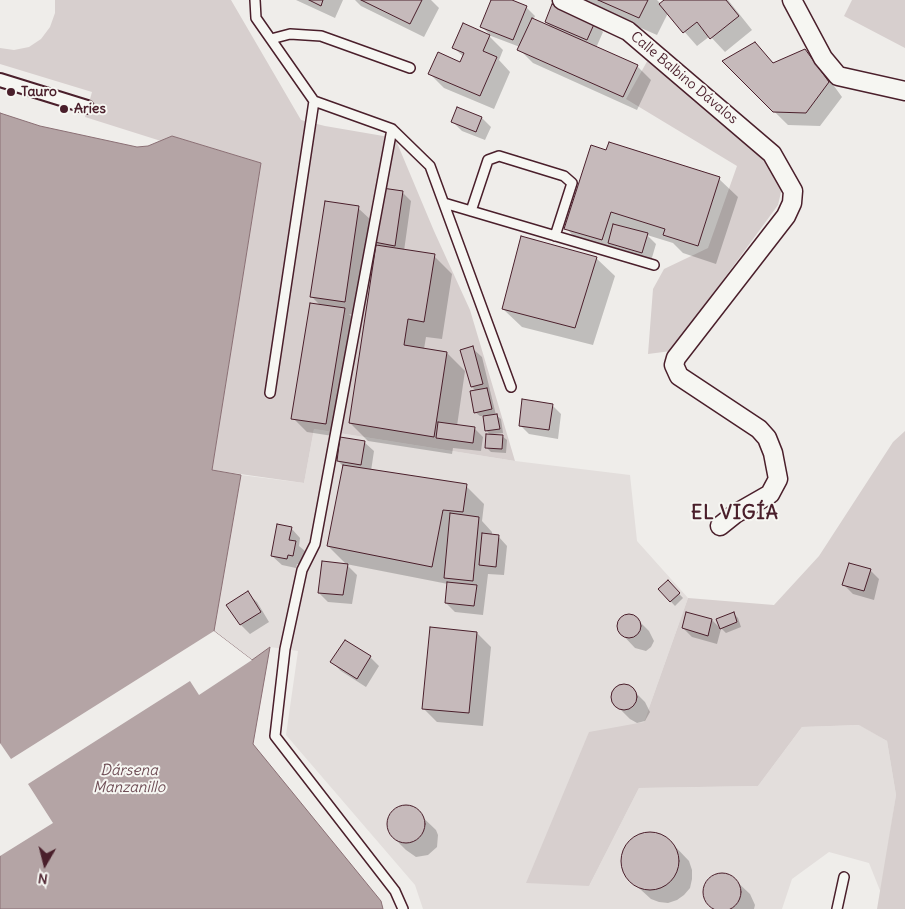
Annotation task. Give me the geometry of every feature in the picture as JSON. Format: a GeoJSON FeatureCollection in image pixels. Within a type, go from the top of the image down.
{"type":"FeatureCollection","features":[{"type":"Feature","properties":{"kind":"street","name":"Calle Balbino Dávalos"},"geometry":{"type":"LineString","coordinates":[[562,0],[628,31],[772,154],[793,191],[792,203],[786,216],[676,358],[674,365],[679,376],[759,429],[767,438],[773,453],[778,479],[770,494],[735,514],[720,526]]}},
{"type":"Feature","properties":{"kind":"street"},"geometry":{"type":"LineString","coordinates":[[792,0],[822,58],[838,76],[905,91]]}},
{"type":"Feature","properties":{"kind":"street"},"geometry":{"type":"LineString","coordinates":[[0,80],[87,107]]}},
{"type":"Feature","properties":{"kind":"lane"},"geometry":{"type":"LineString","coordinates":[[255,0],[256,18],[314,102],[392,129],[430,166],[510,387]]}},
{"type":"Feature","properties":{"kind":"lane"},"geometry":{"type":"LineString","coordinates":[[270,39],[290,34],[321,36],[410,68]]}},
{"type":"Feature","properties":{"kind":"lane"},"geometry":{"type":"LineString","coordinates":[[270,393],[314,102]]}},
{"type":"Feature","properties":{"kind":"lane"},"geometry":{"type":"LineString","coordinates":[[392,129],[315,544],[302,570],[285,649],[275,736],[395,891],[404,909]]}},
{"type":"Feature","properties":{"kind":"lane"},"geometry":{"type":"LineString","coordinates":[[471,211],[488,160],[499,156],[564,176],[572,184],[555,236]]}},
{"type":"Feature","properties":{"kind":"lane"},"geometry":{"type":"LineString","coordinates":[[444,203],[654,265]]}},
{"type":"Feature","properties":{"kind":"lane"},"geometry":{"type":"LineString","coordinates":[[837,909],[844,877]]}},
{"type":"Feature","properties":{"kind":"shaded area"},"geometry":{"type":"Polygon","coordinates":[[[55,0],[231,0],[301,120],[395,138],[470,310],[515,461],[314,429],[304,483],[212,470],[261,163],[172,136],[161,141],[85,117],[92,92],[0,64],[0,48],[14,50],[29,47],[41,39],[50,27],[55,13],[55,0]]]}},
{"type":"Feature","properties":{"kind":"shaded area"},"geometry":{"type":"Polygon","coordinates":[[[852,0],[905,0],[905,48],[844,16],[852,0]]]}},
{"type":"Feature","properties":{"kind":"shaded area"},"geometry":{"type":"Polygon","coordinates":[[[654,49],[717,109],[764,159],[782,188],[778,205],[671,351],[648,354],[653,289],[664,269],[708,248],[737,166],[626,99],[654,49]]]}},
{"type":"Feature","properties":{"kind":"shaded area"},"geometry":{"type":"Polygon","coordinates":[[[314,429],[515,461],[630,475],[637,541],[688,598],[589,886],[639,788],[758,786],[802,727],[860,725],[887,741],[896,795],[881,893],[869,863],[829,852],[792,879],[782,909],[423,909],[415,885],[286,735],[298,651],[270,647],[252,660],[214,631],[241,475],[304,483],[314,429]]]}},
{"type":"Feature","properties":{"kind":"shaded area"},"geometry":{"type":"Polygon","coordinates":[[[905,431],[905,909],[877,909],[896,795],[887,741],[859,725],[802,727],[758,786],[639,788],[589,886],[526,883],[589,732],[644,722],[688,598],[774,605],[819,556],[893,442],[905,431]]]}},
{"type":"Feature","properties":{"kind":"water","name":"Dársena Manzanillo"},"geometry":{"type":"Polygon","coordinates":[[[0,113],[40,126],[137,147],[148,146],[172,136],[261,163],[212,470],[241,475],[214,631],[252,660],[270,647],[253,744],[381,901],[383,909],[0,909],[0,113]]]}},
{"type":"Feature","properties":{"kind":"pier"},"geometry":{"type":"Polygon","coordinates":[[[214,631],[252,660],[199,695],[190,681],[28,784],[53,823],[0,856],[0,743],[11,759],[214,631]]]}},
{"type":"Feature","properties":{"kind":"building"},"geometry":{"type":"Polygon","coordinates":[[[309,0],[323,0],[321,6],[309,0]]]}},
{"type":"Feature","properties":{"kind":"building"},"geometry":{"type":"Polygon","coordinates":[[[361,0],[422,0],[410,24],[361,0]]]}},
{"type":"Feature","properties":{"kind":"building"},"geometry":{"type":"Polygon","coordinates":[[[491,0],[512,0],[527,6],[513,40],[480,27],[491,0]]]}},
{"type":"Feature","properties":{"kind":"building"},"geometry":{"type":"Polygon","coordinates":[[[598,0],[648,0],[639,18],[598,0]]]}},
{"type":"Feature","properties":{"kind":"building"},"geometry":{"type":"Polygon","coordinates":[[[664,0],[726,0],[739,16],[710,39],[697,22],[683,33],[659,4],[664,0]]]}},
{"type":"Feature","properties":{"kind":"building"},"geometry":{"type":"Polygon","coordinates":[[[552,4],[595,22],[587,40],[545,22],[552,4]]]}},
{"type":"Feature","properties":{"kind":"building"},"geometry":{"type":"Polygon","coordinates":[[[532,18],[638,65],[623,97],[517,50],[532,18]]]}},
{"type":"Feature","properties":{"kind":"building"},"geometry":{"type":"Polygon","coordinates":[[[463,23],[490,35],[483,51],[497,57],[480,96],[428,74],[438,52],[460,62],[464,53],[452,48],[463,23]]]}},
{"type":"Feature","properties":{"kind":"building"},"geometry":{"type":"Polygon","coordinates":[[[755,42],[773,63],[805,49],[829,82],[806,113],[773,112],[722,61],[755,42]]]}},
{"type":"Feature","properties":{"kind":"building"},"geometry":{"type":"Polygon","coordinates":[[[457,107],[482,117],[476,132],[451,122],[457,107]]]}},
{"type":"Feature","properties":{"kind":"building"},"geometry":{"type":"Polygon","coordinates":[[[609,142],[720,177],[698,246],[663,235],[665,229],[611,212],[602,240],[564,229],[591,145],[606,150],[609,142]]]}},
{"type":"Feature","properties":{"kind":"building"},"geometry":{"type":"Polygon","coordinates":[[[382,188],[403,191],[395,246],[374,242],[382,188]]]}},
{"type":"Feature","properties":{"kind":"building"},"geometry":{"type":"Polygon","coordinates":[[[325,201],[359,206],[345,302],[310,297],[325,201]]]}},
{"type":"Feature","properties":{"kind":"building"},"geometry":{"type":"Polygon","coordinates":[[[613,224],[648,233],[642,253],[608,243],[613,224]]]}},
{"type":"Feature","properties":{"kind":"building"},"geometry":{"type":"Polygon","coordinates":[[[521,236],[597,257],[575,328],[502,309],[521,236]]]}},
{"type":"Feature","properties":{"kind":"building"},"geometry":{"type":"Polygon","coordinates":[[[376,245],[435,254],[424,322],[408,319],[404,345],[447,352],[434,437],[349,423],[376,245]]]}},
{"type":"Feature","properties":{"kind":"building"},"geometry":{"type":"Polygon","coordinates":[[[310,303],[345,308],[326,424],[291,419],[310,303]]]}},
{"type":"Feature","properties":{"kind":"building"},"geometry":{"type":"Polygon","coordinates":[[[473,346],[483,384],[471,387],[460,350],[473,346]]]}},
{"type":"Feature","properties":{"kind":"building"},"geometry":{"type":"Polygon","coordinates":[[[487,388],[492,409],[474,413],[470,391],[487,388]]]}},
{"type":"Feature","properties":{"kind":"building"},"geometry":{"type":"Polygon","coordinates":[[[522,399],[553,404],[549,430],[519,426],[522,399]]]}},
{"type":"Feature","properties":{"kind":"building"},"geometry":{"type":"Polygon","coordinates":[[[497,414],[500,429],[485,431],[483,416],[497,414]]]}},
{"type":"Feature","properties":{"kind":"building"},"geometry":{"type":"Polygon","coordinates":[[[438,422],[475,427],[473,443],[436,438],[438,422]]]}},
{"type":"Feature","properties":{"kind":"building"},"geometry":{"type":"Polygon","coordinates":[[[486,434],[503,435],[502,449],[485,448],[486,434]]]}},
{"type":"Feature","properties":{"kind":"building"},"geometry":{"type":"Polygon","coordinates":[[[340,437],[365,441],[361,465],[337,461],[340,437]]]}},
{"type":"Feature","properties":{"kind":"building"},"geometry":{"type":"Polygon","coordinates":[[[343,465],[467,484],[463,512],[443,510],[432,567],[327,546],[343,465]]]}},
{"type":"Feature","properties":{"kind":"building"},"geometry":{"type":"Polygon","coordinates":[[[450,513],[479,517],[473,581],[444,578],[450,513]]]}},
{"type":"Feature","properties":{"kind":"building"},"geometry":{"type":"Polygon","coordinates":[[[277,524],[292,527],[289,540],[296,541],[293,556],[288,555],[287,559],[271,556],[277,524]]]}},
{"type":"Feature","properties":{"kind":"building"},"geometry":{"type":"Polygon","coordinates":[[[482,533],[499,535],[496,567],[479,565],[482,533]]]}},
{"type":"Feature","properties":{"kind":"building"},"geometry":{"type":"Polygon","coordinates":[[[322,561],[348,564],[343,595],[318,593],[322,561]]]}},
{"type":"Feature","properties":{"kind":"building"},"geometry":{"type":"Polygon","coordinates":[[[849,563],[871,569],[864,591],[842,585],[849,563]]]}},
{"type":"Feature","properties":{"kind":"building"},"geometry":{"type":"Polygon","coordinates":[[[668,580],[680,593],[670,602],[658,589],[668,580]]]}},
{"type":"Feature","properties":{"kind":"building"},"geometry":{"type":"Polygon","coordinates":[[[447,582],[477,585],[474,606],[445,603],[447,582]]]}},
{"type":"Feature","properties":{"kind":"building"},"geometry":{"type":"Polygon","coordinates":[[[248,591],[261,612],[240,625],[226,605],[248,591]]]}},
{"type":"Feature","properties":{"kind":"building"},"geometry":{"type":"Polygon","coordinates":[[[686,612],[712,619],[708,636],[682,628],[686,612]]]}},
{"type":"Feature","properties":{"kind":"building"},"geometry":{"type":"Polygon","coordinates":[[[734,612],[737,622],[720,629],[716,619],[734,612]]]}},
{"type":"Feature","properties":{"kind":"building"},"geometry":{"type":"Polygon","coordinates":[[[629,614],[638,617],[641,626],[638,635],[629,638],[620,635],[617,626],[620,617],[629,614]]]}},
{"type":"Feature","properties":{"kind":"building"},"geometry":{"type":"Polygon","coordinates":[[[430,627],[477,632],[469,713],[422,709],[430,627]]]}},
{"type":"Feature","properties":{"kind":"building"},"geometry":{"type":"Polygon","coordinates":[[[345,640],[371,656],[357,679],[330,662],[345,640]]]}},
{"type":"Feature","properties":{"kind":"building"},"geometry":{"type":"Polygon","coordinates":[[[624,684],[633,688],[637,697],[633,706],[624,710],[615,706],[611,697],[615,688],[624,684]]]}},
{"type":"Feature","properties":{"kind":"building"},"geometry":{"type":"Polygon","coordinates":[[[406,805],[413,806],[419,811],[424,817],[424,831],[419,837],[413,842],[406,843],[399,842],[393,837],[388,831],[387,824],[388,817],[393,811],[399,806],[406,805]]]}},
{"type":"Feature","properties":{"kind":"building"},"geometry":{"type":"Polygon","coordinates":[[[650,832],[661,834],[674,845],[679,861],[677,872],[666,885],[650,890],[639,888],[626,877],[621,861],[623,850],[634,837],[650,832]]]}},
{"type":"Feature","properties":{"kind":"building"},"geometry":{"type":"Polygon","coordinates":[[[722,873],[735,879],[741,892],[735,905],[722,911],[709,905],[703,892],[709,879],[722,873]]]}},
{"type":"Feature","properties":{"kind":"place","name":"Tauro"},"geometry":{"type":"Point","coordinates":[11,92]}},
{"type":"Feature","properties":{"kind":"place","name":"Aries"},"geometry":{"type":"Point","coordinates":[64,109]}},
{"type":"Feature","properties":{"kind":"district","name":"EL VIGÍA"},"geometry":{"type":"Point","coordinates":[735,514]}}]}
